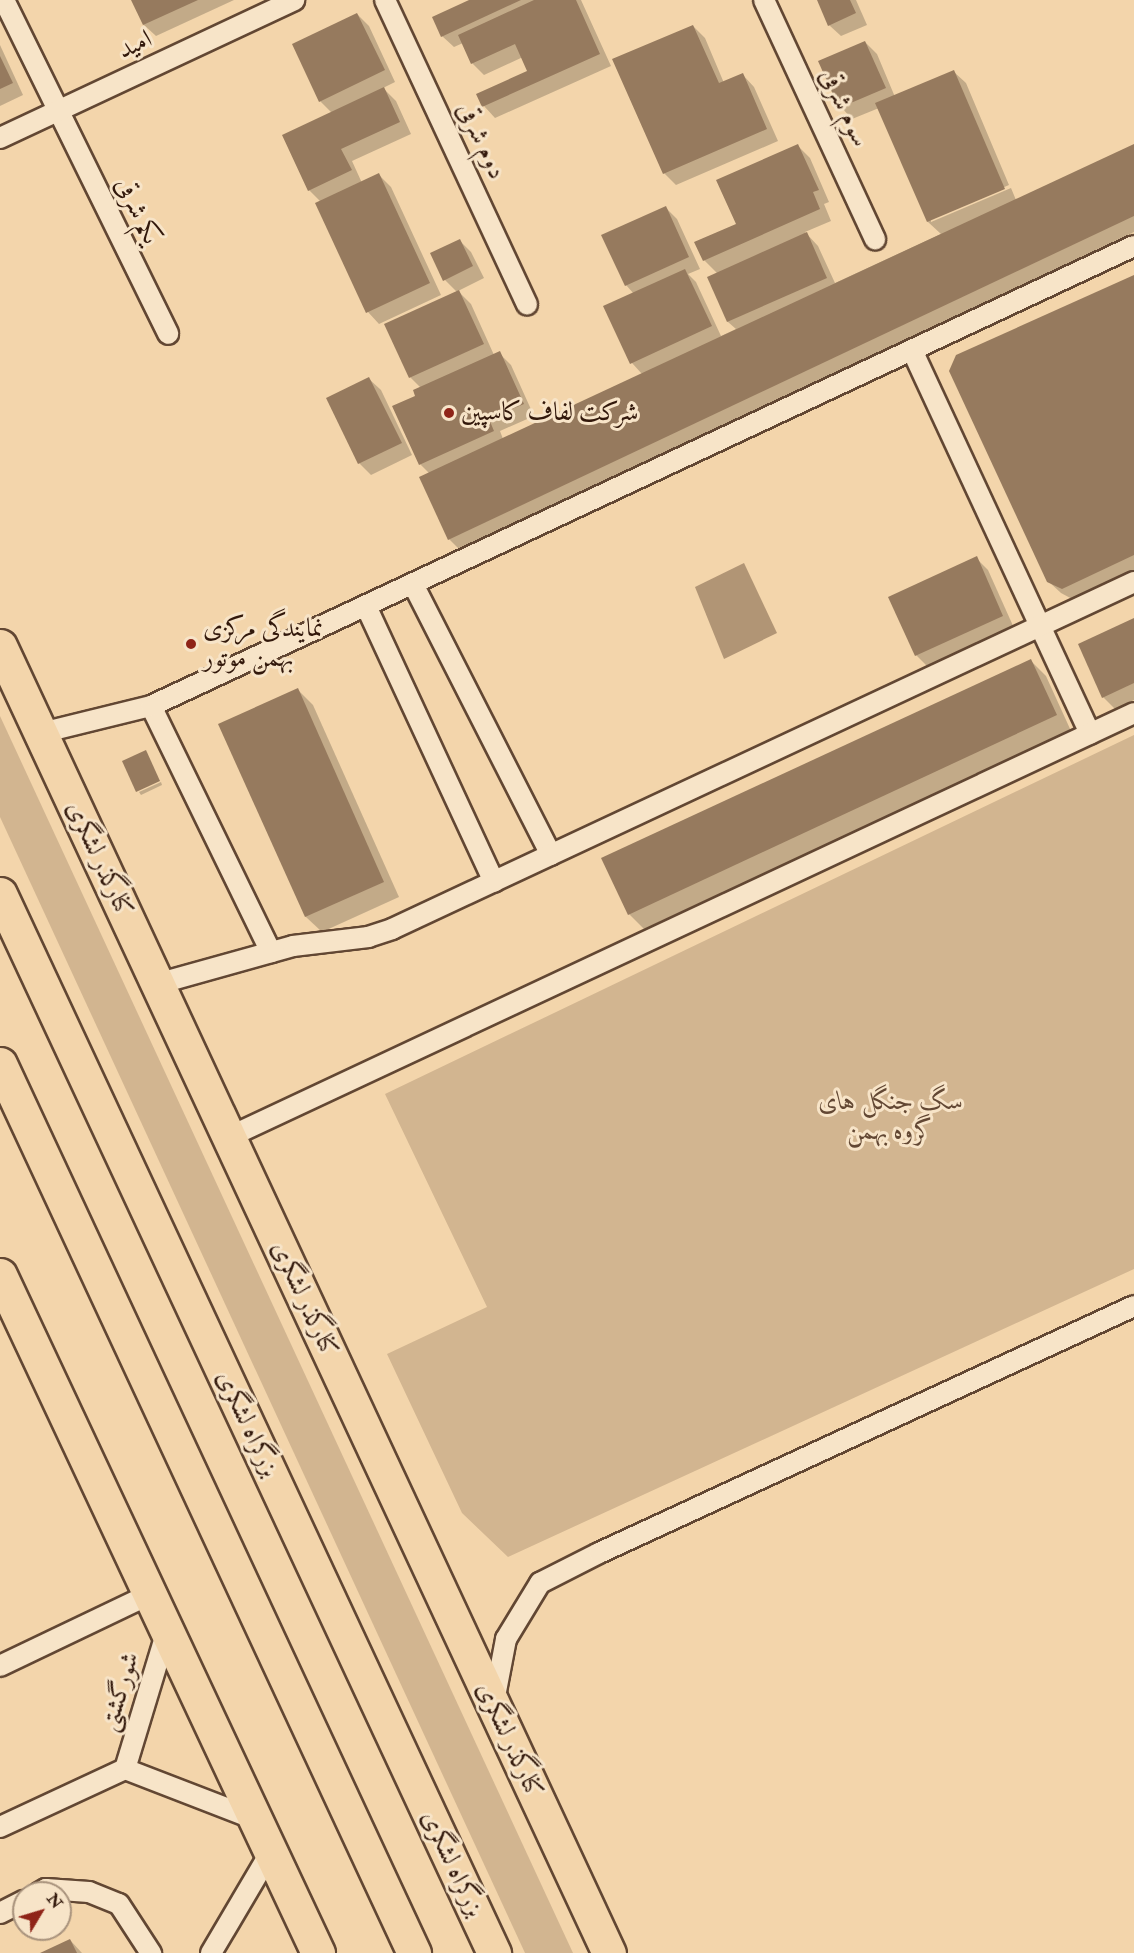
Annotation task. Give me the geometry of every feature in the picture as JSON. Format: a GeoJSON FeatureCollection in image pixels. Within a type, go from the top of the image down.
{"type":"FeatureCollection","features":[{"type":"Feature","properties":{"kind":"main road","name":"کنارگذر لشگری"},"geometry":{"type":"LineString","coordinates":[[0,646],[609,1953]]}},
{"type":"Feature","properties":{"kind":"main road","name":"بزرگراه لشگری"},"geometry":{"type":"LineString","coordinates":[[0,894],[494,1953]]}},
{"type":"Feature","properties":{"kind":"main road"},"geometry":{"type":"LineString","coordinates":[[0,1064],[414,1953]]}},
{"type":"Feature","properties":{"kind":"main road"},"geometry":{"type":"LineString","coordinates":[[0,1275],[272,1850],[318,1953]]}},
{"type":"Feature","properties":{"kind":"lane","name":"یکم شرقی"},"geometry":{"type":"LineString","coordinates":[[4,0],[168,334]]}},
{"type":"Feature","properties":{"kind":"lane","name":"امید"},"geometry":{"type":"LineString","coordinates":[[0,138],[294,0]]}},
{"type":"Feature","properties":{"kind":"lane","name":"دوم شرقی"},"geometry":{"type":"LineString","coordinates":[[385,0],[527,305]]}},
{"type":"Feature","properties":{"kind":"lane","name":"سوم شرقی"},"geometry":{"type":"LineString","coordinates":[[764,0],[875,239]]}},
{"type":"Feature","properties":{"kind":"lane"},"geometry":{"type":"LineString","coordinates":[[40,733],[151,706],[1134,246]]}},
{"type":"Feature","properties":{"kind":"lane"},"geometry":{"type":"LineString","coordinates":[[912,350],[1090,734]]}},
{"type":"Feature","properties":{"kind":"lane"},"geometry":{"type":"LineString","coordinates":[[158,984],[271,952],[327,941],[368,937],[414,919],[1134,582]]}},
{"type":"Feature","properties":{"kind":"lane"},"geometry":{"type":"LineString","coordinates":[[413,584],[551,855]]}},
{"type":"Feature","properties":{"kind":"lane"},"geometry":{"type":"LineString","coordinates":[[366,606],[494,882]]}},
{"type":"Feature","properties":{"kind":"lane"},"geometry":{"type":"LineString","coordinates":[[151,706],[271,952]]}},
{"type":"Feature","properties":{"kind":"lane"},"geometry":{"type":"LineString","coordinates":[[229,1137],[1134,713]]}},
{"type":"Feature","properties":{"kind":"lane"},"geometry":{"type":"LineString","coordinates":[[493,1704],[506,1639],[540,1583],[598,1553],[1134,1306]]}},
{"type":"Feature","properties":{"kind":"lane"},"geometry":{"type":"LineString","coordinates":[[0,1666],[150,1594]]}},
{"type":"Feature","properties":{"kind":"lane","name":"شورگشتی"},"geometry":{"type":"LineString","coordinates":[[125,1769],[167,1631]]}},
{"type":"Feature","properties":{"kind":"lane","name":"شورگشتی"},"geometry":{"type":"LineString","coordinates":[[0,1827],[125,1769],[257,1820]]}},
{"type":"Feature","properties":{"kind":"lane"},"geometry":{"type":"LineString","coordinates":[[211,1953],[272,1850]]}},
{"type":"Feature","properties":{"kind":"lane"},"geometry":{"type":"LineString","coordinates":[[72,1891],[89,1892],[119,1904],[151,1953]]}},
{"type":"Feature","properties":{"kind":"green space"},"geometry":{"type":"Polygon","coordinates":[[[0,716],[573,1953],[525,1953],[0,817],[0,716]]]}},
{"type":"Feature","properties":{"kind":"green space","name":"سگ جنگل های گروه بهمن"},"geometry":{"type":"Polygon","coordinates":[[[1134,735],[1134,1269],[508,1557],[462,1513],[387,1354],[487,1307],[385,1094],[1134,735]]]}},
{"type":"Feature","properties":{"kind":"shaded area"},"geometry":{"type":"Polygon","coordinates":[[[744,563],[777,633],[724,659],[695,587],[744,563]]]}},
{"type":"Feature","properties":{"kind":"building"},"geometry":{"type":"Polygon","coordinates":[[[131,0],[198,0],[143,25],[131,0]]]}},
{"type":"Feature","properties":{"kind":"building"},"geometry":{"type":"Polygon","coordinates":[[[469,0],[521,0],[441,37],[432,17],[469,0]]]}},
{"type":"Feature","properties":{"kind":"building"},"geometry":{"type":"Polygon","coordinates":[[[534,0],[576,0],[600,54],[482,107],[476,94],[527,71],[515,44],[471,64],[458,35],[534,0]]]}},
{"type":"Feature","properties":{"kind":"building"},"geometry":{"type":"Polygon","coordinates":[[[817,0],[850,0],[856,13],[828,26],[817,0]]]}},
{"type":"Feature","properties":{"kind":"building"},"geometry":{"type":"Polygon","coordinates":[[[357,13],[385,70],[319,102],[292,44],[357,13]]]}},
{"type":"Feature","properties":{"kind":"building"},"geometry":{"type":"Polygon","coordinates":[[[693,25],[719,83],[743,73],[767,129],[663,174],[612,59],[693,25]]]}},
{"type":"Feature","properties":{"kind":"building"},"geometry":{"type":"Polygon","coordinates":[[[865,41],[886,88],[839,108],[818,61],[865,41]]]}},
{"type":"Feature","properties":{"kind":"building"},"geometry":{"type":"Polygon","coordinates":[[[0,56],[13,83],[0,89],[0,56]]]}},
{"type":"Feature","properties":{"kind":"building"},"geometry":{"type":"Polygon","coordinates":[[[954,70],[1005,189],[927,222],[875,103],[954,70]]]}},
{"type":"Feature","properties":{"kind":"building"},"geometry":{"type":"Polygon","coordinates":[[[384,87],[400,122],[341,149],[352,170],[308,191],[282,135],[384,87]]]}},
{"type":"Feature","properties":{"kind":"building"},"geometry":{"type":"Polygon","coordinates":[[[798,144],[819,190],[813,192],[820,209],[703,261],[694,242],[736,224],[716,180],[798,144]]]}},
{"type":"Feature","properties":{"kind":"building"},"geometry":{"type":"Polygon","coordinates":[[[1134,144],[1134,216],[448,540],[419,477],[1134,144]]]}},
{"type":"Feature","properties":{"kind":"building"},"geometry":{"type":"Polygon","coordinates":[[[379,173],[430,283],[366,313],[315,203],[379,173]]]}},
{"type":"Feature","properties":{"kind":"building"},"geometry":{"type":"Polygon","coordinates":[[[666,206],[689,257],[625,286],[601,235],[666,206]]]}},
{"type":"Feature","properties":{"kind":"building"},"geometry":{"type":"Polygon","coordinates":[[[807,232],[827,278],[727,322],[707,277],[807,232]]]}},
{"type":"Feature","properties":{"kind":"building"},"geometry":{"type":"Polygon","coordinates":[[[460,239],[473,266],[443,281],[430,253],[460,239]]]}},
{"type":"Feature","properties":{"kind":"building"},"geometry":{"type":"Polygon","coordinates":[[[685,269],[712,326],[630,364],[603,306],[685,269]]]}},
{"type":"Feature","properties":{"kind":"building"},"geometry":{"type":"Polygon","coordinates":[[[1134,275],[1134,555],[1062,589],[1047,582],[949,371],[956,355],[1134,275]]]}},
{"type":"Feature","properties":{"kind":"building"},"geometry":{"type":"Polygon","coordinates":[[[459,290],[484,344],[409,378],[384,324],[459,290]]]}},
{"type":"Feature","properties":{"kind":"building","name":"شرکت لفاف کاسپین"},"geometry":{"type":"Polygon","coordinates":[[[500,351],[524,404],[489,419],[494,431],[419,465],[392,406],[415,396],[413,390],[500,351]]]}},
{"type":"Feature","properties":{"kind":"building"},"geometry":{"type":"Polygon","coordinates":[[[369,377],[402,443],[358,464],[326,398],[369,377]]]}},
{"type":"Feature","properties":{"kind":"building"},"geometry":{"type":"Polygon","coordinates":[[[977,556],[1003,616],[915,656],[888,597],[977,556]]]}},
{"type":"Feature","properties":{"kind":"building"},"geometry":{"type":"Polygon","coordinates":[[[1134,618],[1134,683],[1102,698],[1078,644],[1134,618]]]}},
{"type":"Feature","properties":{"kind":"building"},"geometry":{"type":"Polygon","coordinates":[[[1031,659],[1057,715],[628,915],[601,858],[1031,659]]]}},
{"type":"Feature","properties":{"kind":"building"},"geometry":{"type":"Polygon","coordinates":[[[298,688],[384,882],[305,917],[218,724],[298,688]]]}},
{"type":"Feature","properties":{"kind":"building"},"geometry":{"type":"Polygon","coordinates":[[[146,750],[160,781],[136,792],[122,761],[146,750]]]}},
{"type":"Feature","properties":{"kind":"building"},"geometry":{"type":"Polygon","coordinates":[[[66,1941],[71,1941],[77,1953],[40,1953],[66,1941]]]}},
{"type":"Feature","properties":{"kind":"place","name":"شرکت لفاف کاسپین"},"geometry":{"type":"Point","coordinates":[449,413]}},
{"type":"Feature","properties":{"kind":"place","name":"نمایندگی مرکزی بهمن موتور"},"geometry":{"type":"Point","coordinates":[191,644]}}]}
